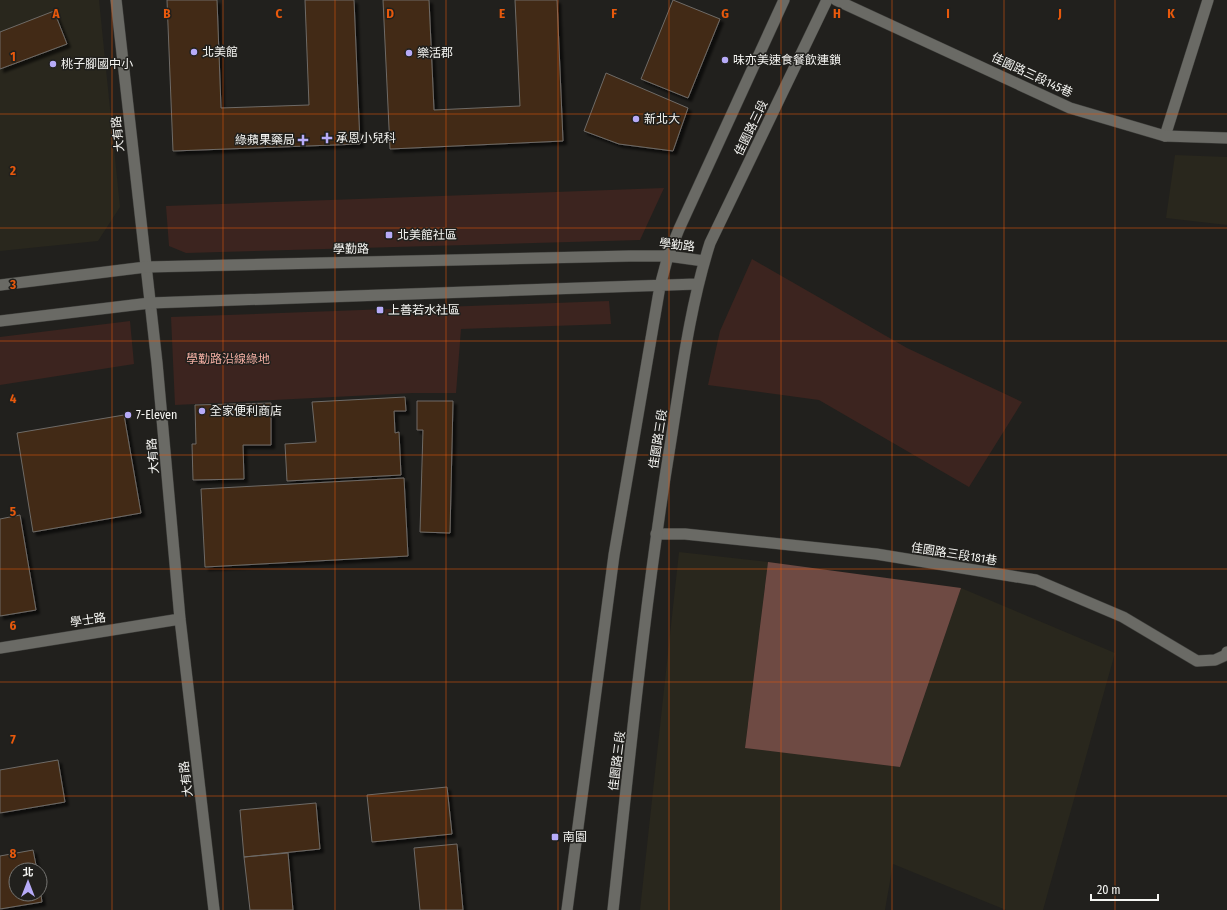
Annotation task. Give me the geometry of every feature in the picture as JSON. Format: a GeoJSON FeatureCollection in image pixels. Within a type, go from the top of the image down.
{"type":"FeatureCollection","features":[{"type":"Feature","properties":{"kind":"street","name":"大有路"},"geometry":{"type":"LineString","coordinates":[[116,0],[157,363],[180,618],[214,910]]}},
{"type":"Feature","properties":{"kind":"street","name":"佳園路三段"},"geometry":{"type":"LineString","coordinates":[[567,910],[614,556],[660,286],[668,256],[679,229],[784,0]]}},
{"type":"Feature","properties":{"kind":"street","name":"佳園路三段"},"geometry":{"type":"LineString","coordinates":[[613,910],[656,534],[697,284],[710,243],[827,0]]}},
{"type":"Feature","properties":{"kind":"street","name":"佳園路三段145巷"},"geometry":{"type":"LineString","coordinates":[[836,0],[1070,108],[1165,136],[1227,138]]}},
{"type":"Feature","properties":{"kind":"street"},"geometry":{"type":"LineString","coordinates":[[1165,136],[1208,0]]}},
{"type":"Feature","properties":{"kind":"street","name":"學勤路"},"geometry":{"type":"LineString","coordinates":[[0,285],[146,267],[668,256],[704,261]]}},
{"type":"Feature","properties":{"kind":"street"},"geometry":{"type":"LineString","coordinates":[[0,321],[150,302],[697,284]]}},
{"type":"Feature","properties":{"kind":"street","name":"佳園路三段181巷"},"geometry":{"type":"LineString","coordinates":[[656,534],[685,534],[876,554],[1036,580],[1123,617],[1197,661],[1215,660],[1226,655],[1227,652]]}},
{"type":"Feature","properties":{"kind":"street","name":"學士路"},"geometry":{"type":"LineString","coordinates":[[0,648],[180,618]]}},
{"type":"Feature","properties":{"kind":"shaded area","name":"桃子腳國中小"},"geometry":{"type":"Polygon","coordinates":[[[0,0],[99,0],[120,207],[98,241],[0,251],[0,0]]]}},
{"type":"Feature","properties":{"kind":"shaded area"},"geometry":{"type":"Polygon","coordinates":[[[1175,155],[1227,157],[1227,225],[1166,218],[1175,155]]]}},
{"type":"Feature","properties":{"kind":"shaded area"},"geometry":{"type":"Polygon","coordinates":[[[679,552],[768,562],[745,747],[900,767],[961,588],[1115,653],[1043,910],[1006,910],[893,864],[885,910],[640,910],[679,552]]]}},
{"type":"Feature","properties":{"kind":"shaded area"},"geometry":{"type":"Polygon","coordinates":[[[768,562],[961,588],[900,767],[745,748],[768,562]]]}},
{"type":"Feature","properties":{"kind":"green space"},"geometry":{"type":"Polygon","coordinates":[[[664,188],[640,240],[186,253],[169,246],[166,206],[664,188]]]}},
{"type":"Feature","properties":{"kind":"green space"},"geometry":{"type":"Polygon","coordinates":[[[752,259],[907,348],[1022,402],[969,487],[819,400],[708,385],[720,331],[752,259]]]}},
{"type":"Feature","properties":{"kind":"green space","name":"學勤路沿線綠地"},"geometry":{"type":"Polygon","coordinates":[[[609,301],[611,324],[461,329],[456,393],[413,393],[175,405],[171,317],[609,301]]]}},
{"type":"Feature","properties":{"kind":"green space"},"geometry":{"type":"Polygon","coordinates":[[[130,321],[134,364],[0,385],[0,337],[130,321]]]}},
{"type":"Feature","properties":{"kind":"building","name":"北美館"},"geometry":{"type":"Polygon","coordinates":[[[167,0],[217,0],[221,108],[309,105],[305,0],[354,0],[360,144],[173,151],[167,0]]]}},
{"type":"Feature","properties":{"kind":"building","name":"樂活郡"},"geometry":{"type":"Polygon","coordinates":[[[383,0],[429,0],[434,110],[520,106],[515,0],[557,0],[563,141],[390,149],[383,0]]]}},
{"type":"Feature","properties":{"kind":"building","name":"新北大"},"geometry":{"type":"Polygon","coordinates":[[[673,0],[720,19],[688,98],[641,79],[673,0]]]}},
{"type":"Feature","properties":{"kind":"building"},"geometry":{"type":"Polygon","coordinates":[[[54,11],[67,44],[0,69],[0,32],[54,11]]]}},
{"type":"Feature","properties":{"kind":"building","name":"新北大"},"geometry":{"type":"Polygon","coordinates":[[[606,73],[688,108],[673,151],[619,144],[584,131],[606,73]]]}},
{"type":"Feature","properties":{"kind":"building"},"geometry":{"type":"Polygon","coordinates":[[[405,397],[406,411],[394,411],[395,433],[399,432],[401,475],[287,481],[285,444],[316,442],[312,402],[405,397]]]}},
{"type":"Feature","properties":{"kind":"building"},"geometry":{"type":"Polygon","coordinates":[[[417,401],[453,401],[450,533],[420,532],[423,430],[417,430],[417,401]]]}},
{"type":"Feature","properties":{"kind":"building"},"geometry":{"type":"Polygon","coordinates":[[[271,403],[271,445],[243,445],[244,479],[193,480],[192,444],[196,444],[195,405],[271,403]]]}},
{"type":"Feature","properties":{"kind":"building"},"geometry":{"type":"Polygon","coordinates":[[[124,415],[141,513],[33,532],[17,433],[124,415]]]}},
{"type":"Feature","properties":{"kind":"building"},"geometry":{"type":"Polygon","coordinates":[[[404,478],[408,556],[205,567],[201,489],[404,478]]]}},
{"type":"Feature","properties":{"kind":"building"},"geometry":{"type":"Polygon","coordinates":[[[20,515],[36,610],[0,616],[0,519],[20,515]]]}},
{"type":"Feature","properties":{"kind":"building"},"geometry":{"type":"Polygon","coordinates":[[[58,760],[65,802],[0,813],[0,770],[58,760]]]}},
{"type":"Feature","properties":{"kind":"building"},"geometry":{"type":"Polygon","coordinates":[[[447,787],[452,834],[372,842],[367,795],[447,787]]]}},
{"type":"Feature","properties":{"kind":"building"},"geometry":{"type":"Polygon","coordinates":[[[316,803],[320,849],[244,857],[240,810],[316,803]]]}},
{"type":"Feature","properties":{"kind":"building"},"geometry":{"type":"Polygon","coordinates":[[[457,844],[463,910],[420,910],[414,848],[457,844]]]}},
{"type":"Feature","properties":{"kind":"building"},"geometry":{"type":"Polygon","coordinates":[[[33,850],[35,862],[8,862],[8,902],[42,902],[0,909],[0,856],[33,850]]]}},
{"type":"Feature","properties":{"kind":"building"},"geometry":{"type":"Polygon","coordinates":[[[288,853],[293,910],[250,910],[244,857],[288,853]]]}},
{"type":"Feature","properties":{"kind":"place","name":"北美館"},"geometry":{"type":"Point","coordinates":[194,52]}},
{"type":"Feature","properties":{"kind":"place","name":"樂活郡"},"geometry":{"type":"Point","coordinates":[409,53]}},
{"type":"Feature","properties":{"kind":"place","name":"味亦美速食餐飲連鎖"},"geometry":{"type":"Point","coordinates":[725,60]}},
{"type":"Feature","properties":{"kind":"place","name":"桃子腳國中小"},"geometry":{"type":"Point","coordinates":[53,64]}},
{"type":"Feature","properties":{"kind":"place","name":"新北大"},"geometry":{"type":"Point","coordinates":[636,119]}},
{"type":"Feature","properties":{"kind":"place","name":"承恩小兒科"},"geometry":{"type":"Point","coordinates":[327,138]}},
{"type":"Feature","properties":{"kind":"place","name":"綠蘋果藥局"},"geometry":{"type":"Point","coordinates":[303,140]}},
{"type":"Feature","properties":{"kind":"place","name":"北美館社區"},"geometry":{"type":"Point","coordinates":[389,235]}},
{"type":"Feature","properties":{"kind":"place","name":"上善若水社區"},"geometry":{"type":"Point","coordinates":[380,310]}},
{"type":"Feature","properties":{"kind":"place","name":"全家便利商店"},"geometry":{"type":"Point","coordinates":[202,411]}},
{"type":"Feature","properties":{"kind":"place","name":"7-Eleven"},"geometry":{"type":"Point","coordinates":[128,415]}},
{"type":"Feature","properties":{"kind":"place","name":"南園"},"geometry":{"type":"Point","coordinates":[555,837]}}]}
